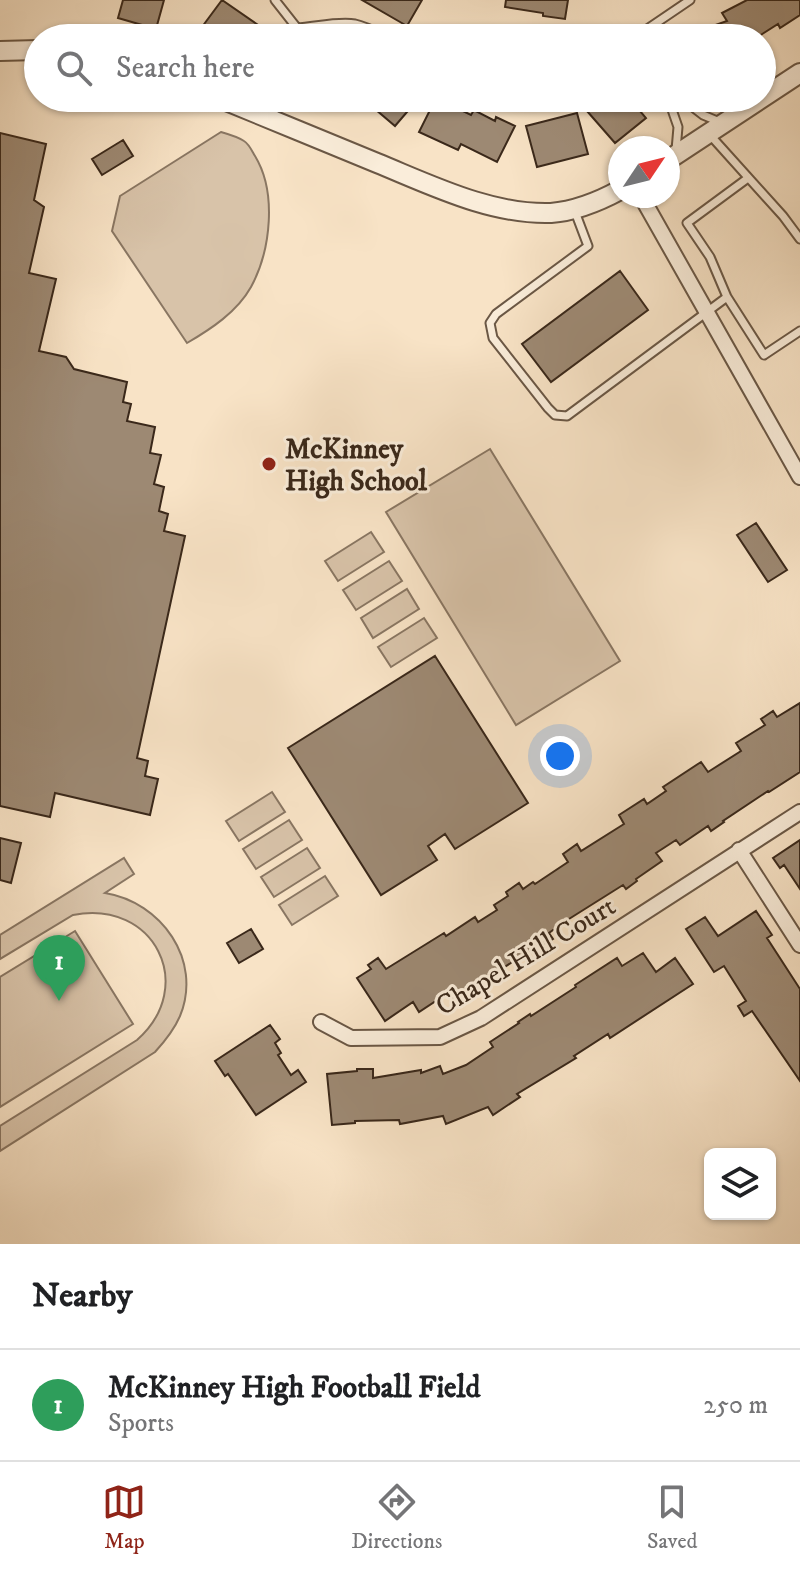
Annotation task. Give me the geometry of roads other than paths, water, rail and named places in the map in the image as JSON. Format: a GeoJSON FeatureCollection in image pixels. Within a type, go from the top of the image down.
{"type":"FeatureCollection","features":[{"type":"Feature","properties":{"kind":"street"},"geometry":{"type":"LineString","coordinates":[[0,51],[24,50]]}},
{"type":"Feature","properties":{"kind":"street"},"geometry":{"type":"LineString","coordinates":[[776,89],[800,73]]}},
{"type":"Feature","properties":{"kind":"street"},"geometry":{"type":"LineString","coordinates":[[262,112],[271,119],[438,188],[487,204],[550,213],[581,208],[608,196]]}},
{"type":"Feature","properties":{"kind":"street"},"geometry":{"type":"LineString","coordinates":[[680,153],[742,112]]}},
{"type":"Feature","properties":{"kind":"street"},"geometry":{"type":"LineString","coordinates":[[648,208],[800,477]]}},
{"type":"Feature","properties":{"kind":"street","name":"Chapel Hill Court"},"geometry":{"type":"LineString","coordinates":[[321,1022],[351,1038],[440,1037],[481,1018],[800,812]]}},
{"type":"Feature","properties":{"kind":"street"},"geometry":{"type":"LineString","coordinates":[[739,850],[800,945]]}},
{"type":"Feature","properties":{"kind":"lane"},"geometry":{"type":"LineString","coordinates":[[275,0],[294,24]]}},
{"type":"Feature","properties":{"kind":"lane"},"geometry":{"type":"LineString","coordinates":[[655,24],[690,0]]}},
{"type":"Feature","properties":{"kind":"lane"},"geometry":{"type":"LineString","coordinates":[[271,119],[274,112]]}},
{"type":"Feature","properties":{"kind":"lane"},"geometry":{"type":"LineString","coordinates":[[673,112],[678,127],[676,136]]}},
{"type":"Feature","properties":{"kind":"lane"},"geometry":{"type":"LineString","coordinates":[[699,112],[716,129],[748,178],[800,239]]}},
{"type":"Feature","properties":{"kind":"lane"},"geometry":{"type":"LineString","coordinates":[[748,178],[687,223],[710,257],[727,297],[764,355],[800,331]]}},
{"type":"Feature","properties":{"kind":"lane"},"geometry":{"type":"LineString","coordinates":[[574,209],[588,246],[496,314],[490,323],[493,338],[555,415],[567,416],[727,297]]}},
{"type":"Feature","properties":{"kind":"place","name":"McKinney High School"},"geometry":{"type":"Point","coordinates":[269,464]}},
{"type":"Feature","properties":{"kind":"place","name":"McKinney High Football Field"},"geometry":{"type":"Point","coordinates":[59,1001]}}]}
